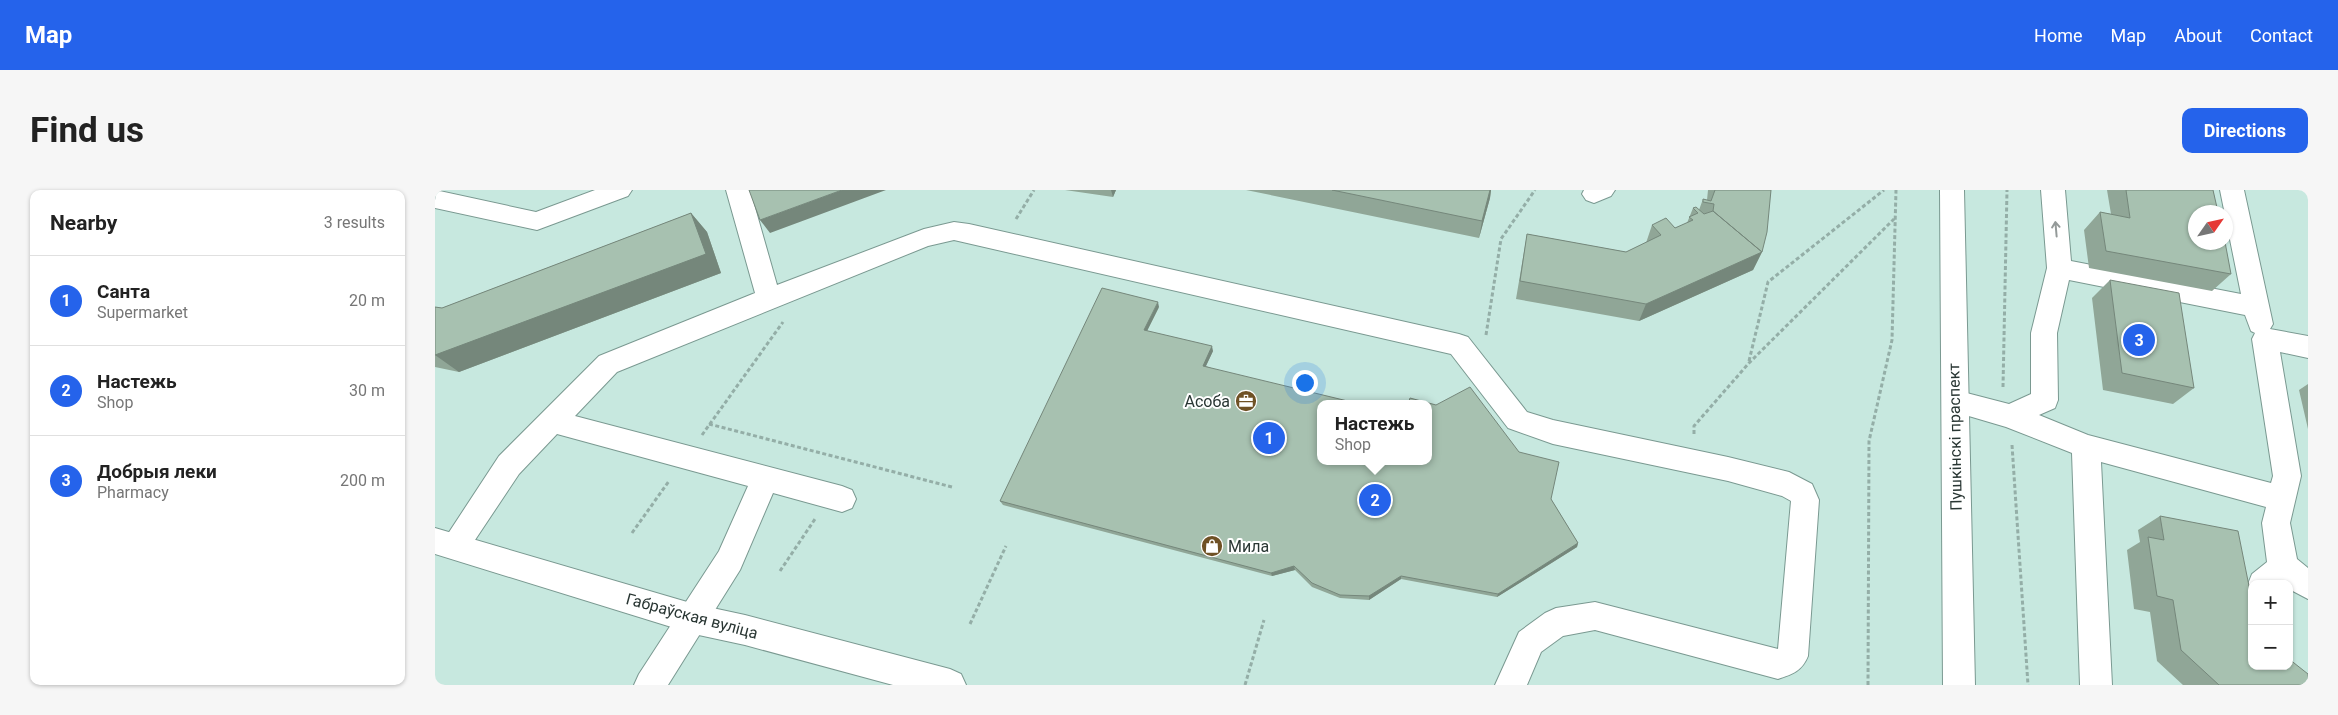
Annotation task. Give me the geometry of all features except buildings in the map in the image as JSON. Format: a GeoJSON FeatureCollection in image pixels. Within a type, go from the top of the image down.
{"type":"FeatureCollection","features":[{"type":"Feature","properties":{"kind":"main road"},"geometry":{"type":"LineString","coordinates":[[435,199],[537,221],[620,190]]}},
{"type":"Feature","properties":{"kind":"main road"},"geometry":{"type":"LineString","coordinates":[[738,190],[762,278],[770,298]]}},
{"type":"Feature","properties":{"kind":"main road","name":"Пушкінскі праспект"},"geometry":{"type":"LineString","coordinates":[[1952,190],[1959,685]]}},
{"type":"Feature","properties":{"kind":"main road"},"geometry":{"type":"LineString","coordinates":[[2010,416],[2045,400],[2044,333],[2059,268],[2053,190]]}},
{"type":"Feature","properties":{"kind":"main road"},"geometry":{"type":"LineString","coordinates":[[2232,190],[2255,307],[2265,339],[2287,476],[2276,523],[2273,575],[2308,585]]}},
{"type":"Feature","properties":{"kind":"main road"},"geometry":{"type":"LineString","coordinates":[[445,544],[509,465],[608,364],[924,238],[954,230],[1459,345],[1519,420],[1553,432],[1789,485],[1803,493],[1805,500],[1793,656],[1787,661],[1778,664],[1595,616],[1556,623],[1530,642],[1511,685]]}},
{"type":"Feature","properties":{"kind":"main road"},"geometry":{"type":"LineString","coordinates":[[2059,268],[2255,307]]}},
{"type":"Feature","properties":{"kind":"main road"},"geometry":{"type":"LineString","coordinates":[[2265,339],[2308,347]]}},
{"type":"Feature","properties":{"kind":"main road"},"geometry":{"type":"LineString","coordinates":[[1955,401],[2010,416],[2086,446],[2282,499]]}},
{"type":"Feature","properties":{"kind":"main road"},"geometry":{"type":"LineString","coordinates":[[551,422],[836,497]]}},
{"type":"Feature","properties":{"kind":"main road"},"geometry":{"type":"LineString","coordinates":[[2086,446],[2096,685]]}},
{"type":"Feature","properties":{"kind":"main road"},"geometry":{"type":"LineString","coordinates":[[649,685],[694,619],[730,560],[765,478]]}},
{"type":"Feature","properties":{"kind":"main road","name":"Габраўская вуліца"},"geometry":{"type":"LineString","coordinates":[[445,544],[694,619],[745,630],[950,685]]}},
{"type":"Feature","properties":{"kind":"path"},"geometry":{"type":"LineString","coordinates":[[1002,241],[1035,190]]}},
{"type":"Feature","properties":{"kind":"path"},"geometry":{"type":"LineString","coordinates":[[1485,336],[1501,239],[1535,190]]}},
{"type":"Feature","properties":{"kind":"path"},"geometry":{"type":"LineString","coordinates":[[1749,362],[1768,282],[1884,190]]}},
{"type":"Feature","properties":{"kind":"path"},"geometry":{"type":"LineString","coordinates":[[1868,685],[1869,441],[1892,340],[1896,190]]}},
{"type":"Feature","properties":{"kind":"path"},"geometry":{"type":"LineString","coordinates":[[1693,462],[1694,426],[1749,362],[1894,218]]}},
{"type":"Feature","properties":{"kind":"path"},"geometry":{"type":"LineString","coordinates":[[632,533],[811,282]]}},
{"type":"Feature","properties":{"kind":"path"},"geometry":{"type":"LineString","coordinates":[[709,424],[952,487]]}},
{"type":"Feature","properties":{"kind":"path"},"geometry":{"type":"LineString","coordinates":[[780,571],[836,497]]}},
{"type":"Feature","properties":{"kind":"path"},"geometry":{"type":"LineString","coordinates":[[970,624],[1006,546]]}},
{"type":"Feature","properties":{"kind":"path"},"geometry":{"type":"LineString","coordinates":[[1245,685],[1264,620]]}},
{"type":"Feature","properties":{"kind":"place","name":"Добрыя леки"},"geometry":{"type":"Point","coordinates":[2139,340]}},
{"type":"Feature","properties":{"kind":"place","name":"Асоба"},"geometry":{"type":"Point","coordinates":[1246,401]}},
{"type":"Feature","properties":{"kind":"place","name":"Санта"},"geometry":{"type":"Point","coordinates":[1269,438]}},
{"type":"Feature","properties":{"kind":"place","name":"Настежь"},"geometry":{"type":"Point","coordinates":[1375,500]}},
{"type":"Feature","properties":{"kind":"place","name":"Мила"},"geometry":{"type":"Point","coordinates":[1212,546]}}]}
